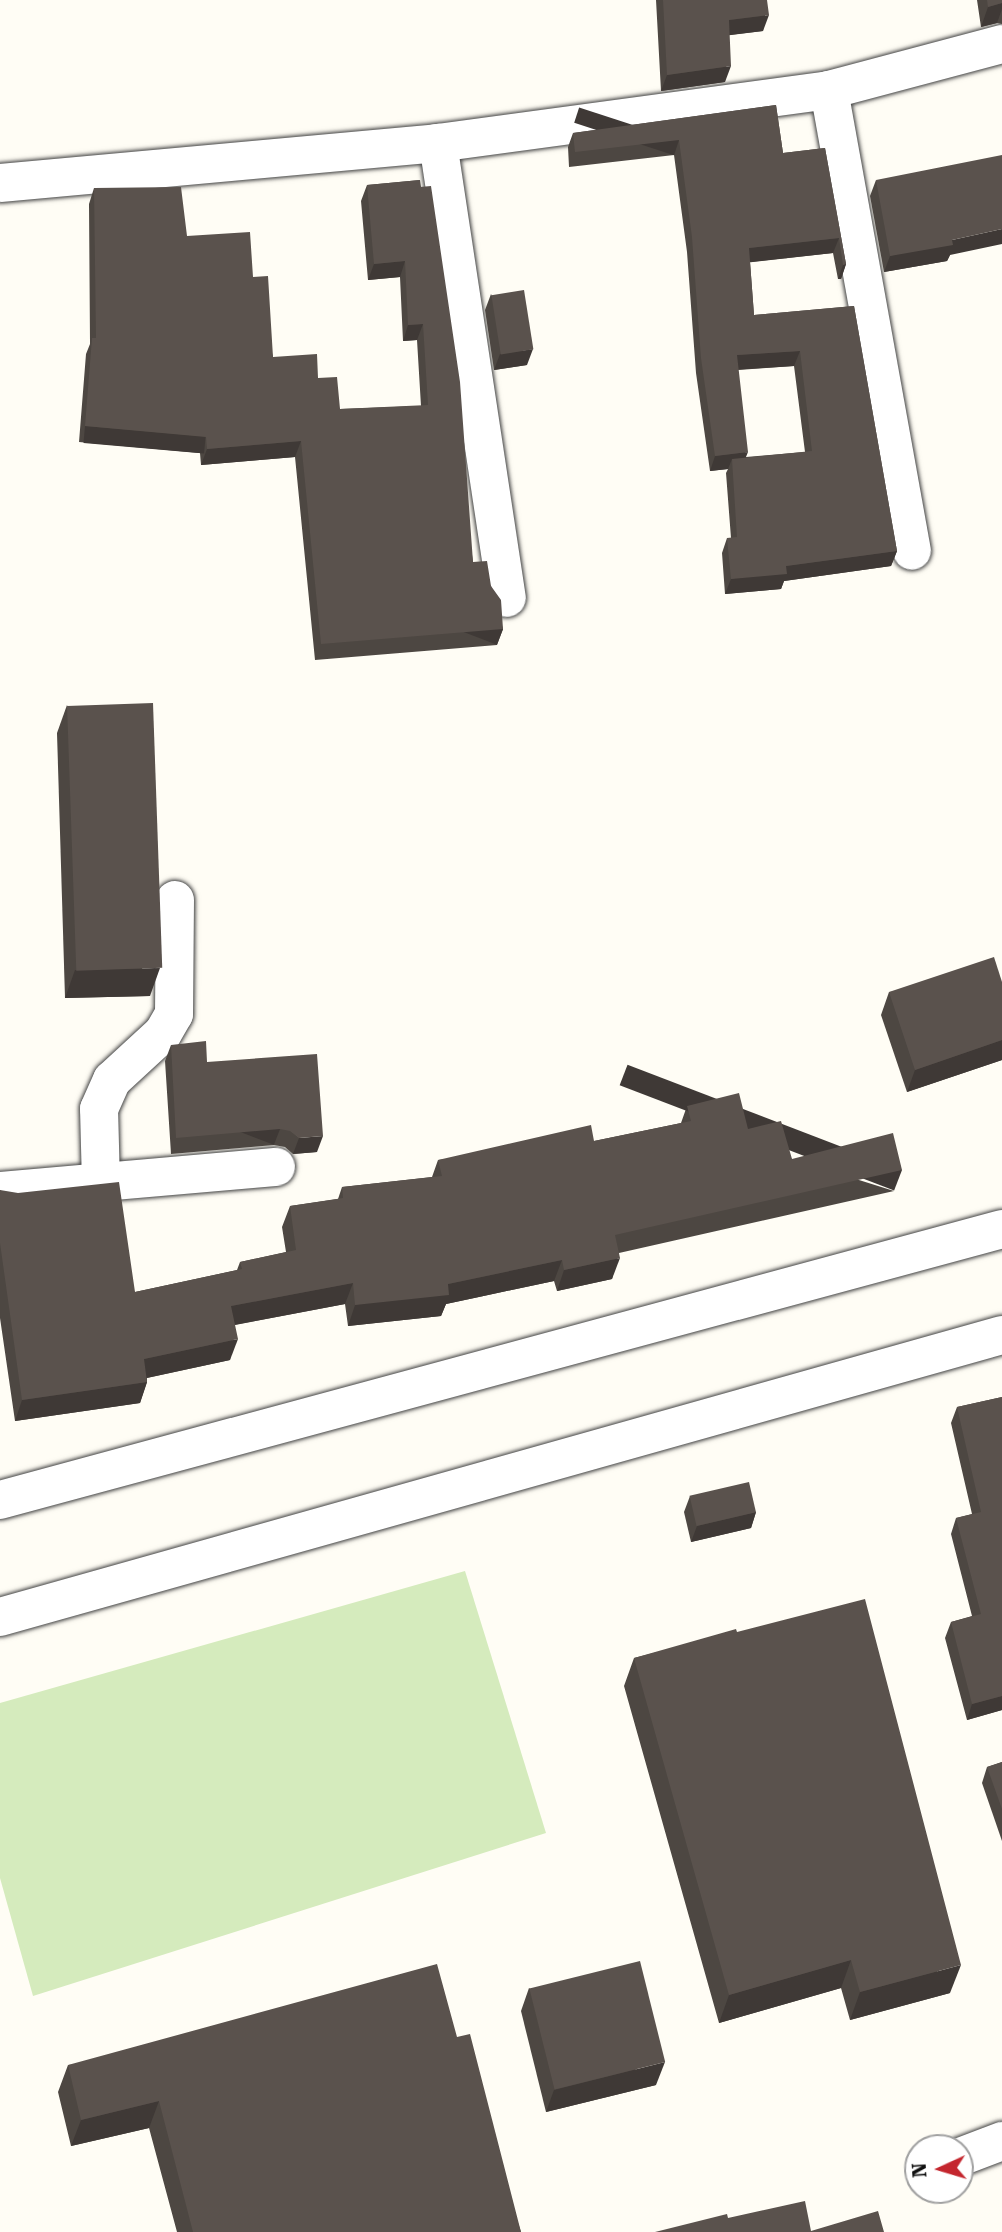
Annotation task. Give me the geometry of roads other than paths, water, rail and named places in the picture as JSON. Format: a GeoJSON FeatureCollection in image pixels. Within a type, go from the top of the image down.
{"type":"FeatureCollection","features":[{"type":"Feature","properties":{"kind":"street"},"geometry":{"type":"LineString","coordinates":[[0,183],[438,143],[829,90],[1002,44]]}},
{"type":"Feature","properties":{"kind":"street"},"geometry":{"type":"LineString","coordinates":[[829,90],[912,551]]}},
{"type":"Feature","properties":{"kind":"street"},"geometry":{"type":"LineString","coordinates":[[438,143],[507,598]]}},
{"type":"Feature","properties":{"kind":"street"},"geometry":{"type":"LineString","coordinates":[[101,1184],[99,1109],[112,1080],[163,1033],[174,1014],[175,900]]}},
{"type":"Feature","properties":{"kind":"street"},"geometry":{"type":"LineString","coordinates":[[0,1191],[276,1167]]}},
{"type":"Feature","properties":{"kind":"street"},"geometry":{"type":"LineString","coordinates":[[0,1500],[1002,1229]]}},
{"type":"Feature","properties":{"kind":"street"},"geometry":{"type":"LineString","coordinates":[[0,1617],[1002,1335]]}},
{"type":"Feature","properties":{"kind":"street"},"geometry":{"type":"LineString","coordinates":[[974,2152],[1002,2141]]}}]}
